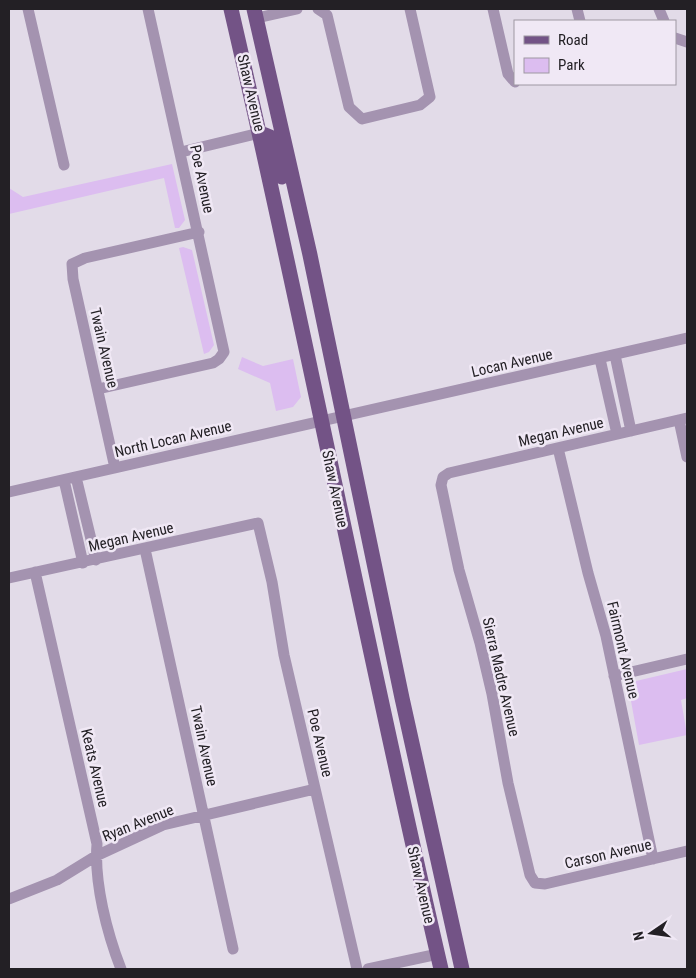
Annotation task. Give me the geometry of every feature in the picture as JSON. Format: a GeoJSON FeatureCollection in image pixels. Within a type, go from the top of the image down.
{"type":"FeatureCollection","features":[{"type":"Feature","properties":{"kind":"main road","name":"Shaw Avenue"},"geometry":{"type":"LineString","coordinates":[[231,9],[260,133],[403,808],[440,966]]}},
{"type":"Feature","properties":{"kind":"main road","name":"Shaw Avenue"},"geometry":{"type":"LineString","coordinates":[[256,13],[310,255],[398,679],[462,969]]}},
{"type":"Feature","properties":{"kind":"main road"},"geometry":{"type":"LineString","coordinates":[[260,133],[270,137],[273,141],[292,217],[310,255]]}},
{"type":"Feature","properties":{"kind":"street"},"geometry":{"type":"LineString","coordinates":[[28,9],[64,165]]}},
{"type":"Feature","properties":{"kind":"street","name":"Poe Avenue"},"geometry":{"type":"LineString","coordinates":[[98,389],[213,363],[222,356],[223,342],[148,9]]}},
{"type":"Feature","properties":{"kind":"street"},"geometry":{"type":"LineString","coordinates":[[256,13],[297,9]]}},
{"type":"Feature","properties":{"kind":"street"},"geometry":{"type":"LineString","coordinates":[[318,9],[327,14],[349,107],[362,119],[420,105],[430,97],[410,9]]}},
{"type":"Feature","properties":{"kind":"street"},"geometry":{"type":"LineString","coordinates":[[493,9],[508,74],[514,81]]}},
{"type":"Feature","properties":{"kind":"street"},"geometry":{"type":"LineString","coordinates":[[181,152],[260,133]]}},
{"type":"Feature","properties":{"kind":"street","name":"Twain Avenue"},"geometry":{"type":"LineString","coordinates":[[115,468],[73,279],[72,264],[85,258],[199,232]]}},
{"type":"Feature","properties":{"kind":"street","name":"Locan Avenue"},"geometry":{"type":"LineString","coordinates":[[343,416],[687,338]]}},
{"type":"Feature","properties":{"kind":"street"},"geometry":{"type":"LineString","coordinates":[[615,355],[631,431]]}},
{"type":"Feature","properties":{"kind":"street"},"geometry":{"type":"LineString","coordinates":[[600,359],[617,434]]}},
{"type":"Feature","properties":{"kind":"street","name":"North Locan Avenue"},"geometry":{"type":"LineString","coordinates":[[9,490],[64,480],[343,416]]}},
{"type":"Feature","properties":{"kind":"street"},"geometry":{"type":"LineString","coordinates":[[683,419],[687,457]]}},
{"type":"Feature","properties":{"kind":"street","name":"Megan Avenue"},"geometry":{"type":"LineString","coordinates":[[443,477],[449,473],[683,419]]}},
{"type":"Feature","properties":{"kind":"street","name":"Fairmont Avenue"},"geometry":{"type":"LineString","coordinates":[[558,448],[614,676],[653,859]]}},
{"type":"Feature","properties":{"kind":"street"},"geometry":{"type":"LineString","coordinates":[[76,477],[96,560]]}},
{"type":"Feature","properties":{"kind":"street","name":"Sierra Madre Avenue"},"geometry":{"type":"LineString","coordinates":[[443,477],[441,485],[459,570],[480,643],[508,783],[530,875],[535,883]]}},
{"type":"Feature","properties":{"kind":"street"},"geometry":{"type":"LineString","coordinates":[[64,480],[83,563]]}},
{"type":"Feature","properties":{"kind":"street","name":"Poe Avenue"},"geometry":{"type":"LineString","coordinates":[[258,523],[272,582],[284,655],[357,969]]}},
{"type":"Feature","properties":{"kind":"street","name":"Megan Avenue"},"geometry":{"type":"LineString","coordinates":[[9,578],[145,550],[258,523]]}},
{"type":"Feature","properties":{"kind":"street","name":"Twain Avenue"},"geometry":{"type":"LineString","coordinates":[[145,550],[233,949]]}},
{"type":"Feature","properties":{"kind":"street","name":"Keats Avenue"},"geometry":{"type":"LineString","coordinates":[[35,572],[97,844],[95,869],[115,954],[121,969]]}},
{"type":"Feature","properties":{"kind":"street"},"geometry":{"type":"LineString","coordinates":[[614,676],[687,659]]}},
{"type":"Feature","properties":{"kind":"street","name":"Ryan Avenue"},"geometry":{"type":"LineString","coordinates":[[9,899],[57,880],[96,856],[163,825],[315,789]]}},
{"type":"Feature","properties":{"kind":"street","name":"Carson Avenue"},"geometry":{"type":"LineString","coordinates":[[535,883],[545,884],[687,851]]}},
{"type":"Feature","properties":{"kind":"street"},"geometry":{"type":"LineString","coordinates":[[368,969],[440,966]]}},
{"type":"Feature","properties":{"kind":"green space"},"geometry":{"type":"Polygon","coordinates":[[[172,164],[185,220],[179,228],[175,228],[164,178],[9,214],[9,188],[23,197],[172,164]]]}},
{"type":"Feature","properties":{"kind":"green space"},"geometry":{"type":"Polygon","coordinates":[[[183,247],[192,250],[214,345],[209,352],[204,354],[179,248],[183,247]]]}},
{"type":"Feature","properties":{"kind":"green space"},"geometry":{"type":"Polygon","coordinates":[[[242,357],[263,366],[293,359],[301,397],[293,407],[276,411],[270,383],[238,369],[242,357]]]}},
{"type":"Feature","properties":{"kind":"green space"},"geometry":{"type":"Polygon","coordinates":[[[687,669],[687,698],[681,700],[687,735],[639,745],[629,690],[636,681],[687,669]]]}}]}
